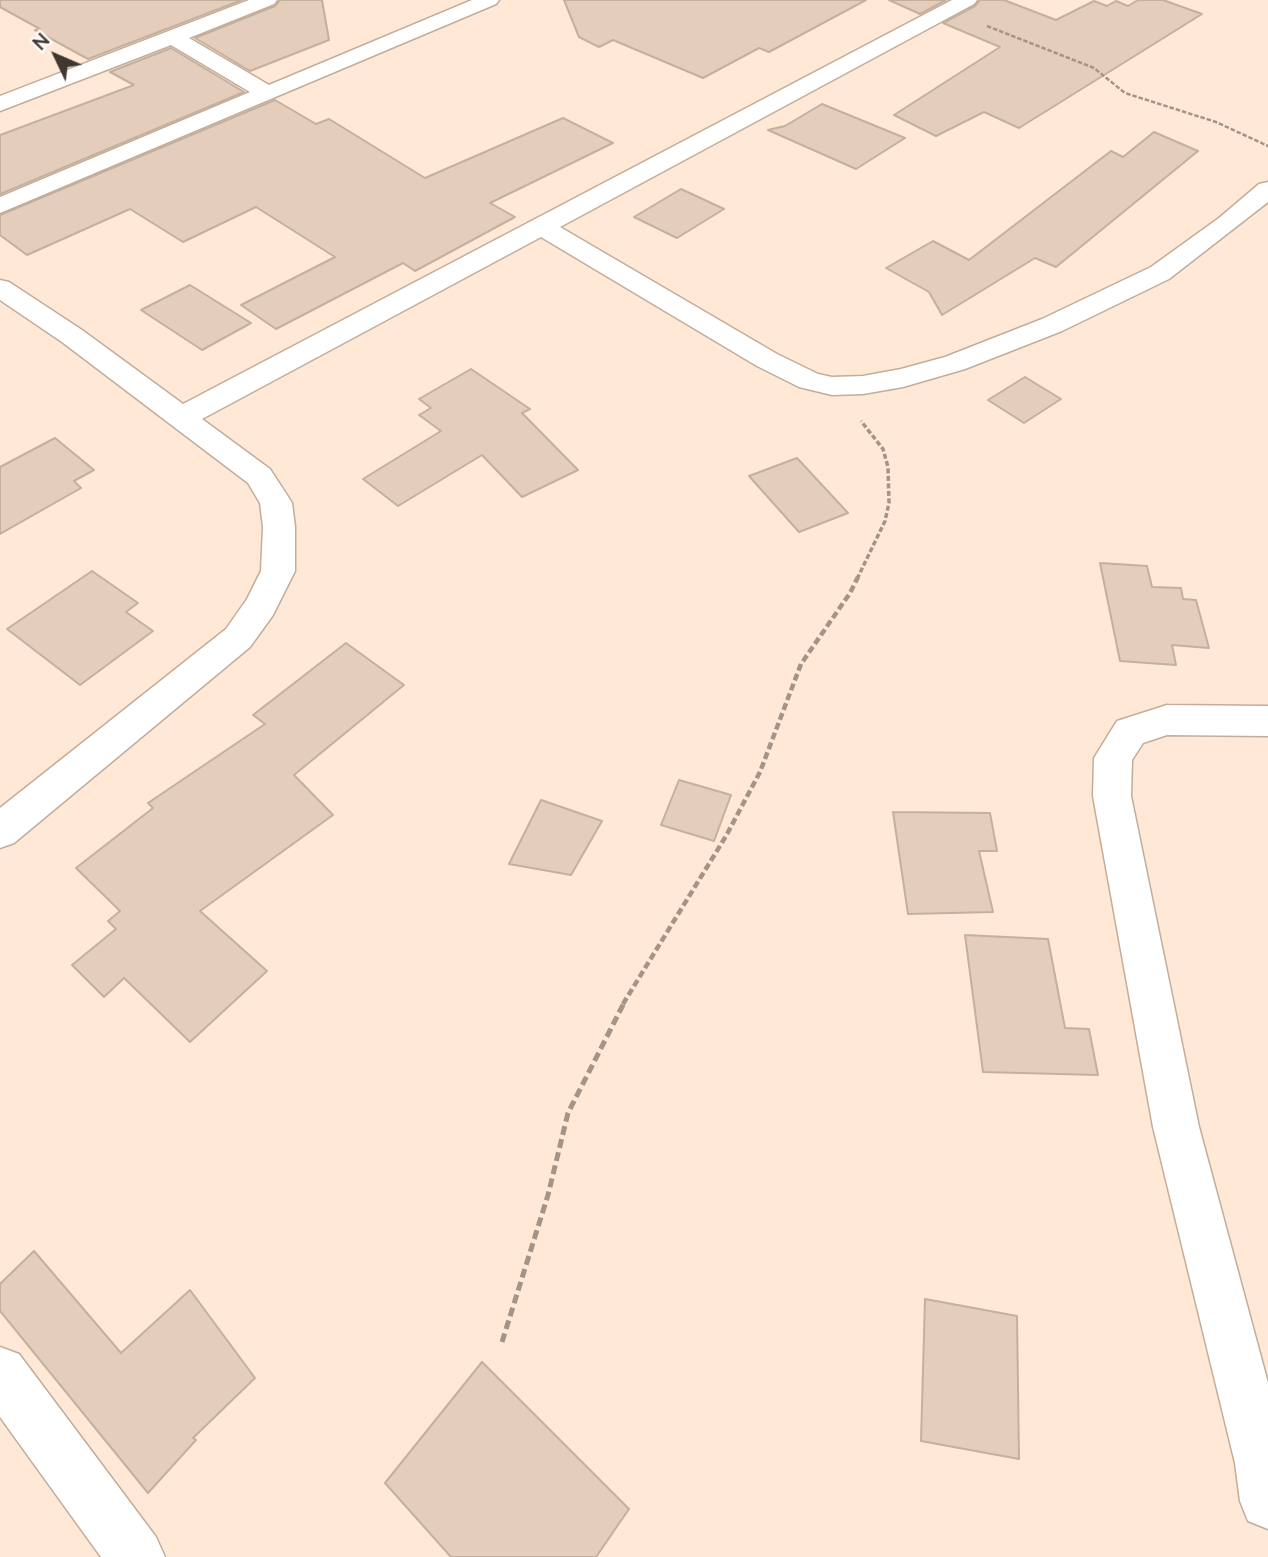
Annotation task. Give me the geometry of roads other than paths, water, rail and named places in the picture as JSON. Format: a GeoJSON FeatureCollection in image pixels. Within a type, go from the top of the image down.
{"type":"FeatureCollection","features":[{"type":"Feature","properties":{"kind":"street"},"geometry":{"type":"LineString","coordinates":[[0,104],[130,51],[175,38],[267,0]]}},
{"type":"Feature","properties":{"kind":"street"},"geometry":{"type":"LineString","coordinates":[[0,206],[267,93],[454,6],[489,0]]}},
{"type":"Feature","properties":{"kind":"street"},"geometry":{"type":"LineString","coordinates":[[180,418],[957,5]]}},
{"type":"Feature","properties":{"kind":"street"},"geometry":{"type":"LineString","coordinates":[[175,38],[267,93]]}},
{"type":"Feature","properties":{"kind":"street"},"geometry":{"type":"LineString","coordinates":[[539,225],[767,360],[809,381],[832,386],[863,385],[903,378],[955,363],[1052,324],[1160,273],[1228,223],[1268,189]]}},
{"type":"Feature","properties":{"kind":"street"},"geometry":{"type":"LineString","coordinates":[[0,288],[72,336],[259,476],[276,503],[279,527],[278,571],[261,606],[238,638],[0,831]]}},
{"type":"Feature","properties":{"kind":"street"},"geometry":{"type":"LineString","coordinates":[[1266,1475],[1176,1127],[1112,796],[1113,758],[1130,732],[1167,720],[1268,721]]}},
{"type":"Feature","properties":{"kind":"street"},"geometry":{"type":"LineString","coordinates":[[0,1373],[136,1557]]}}]}
